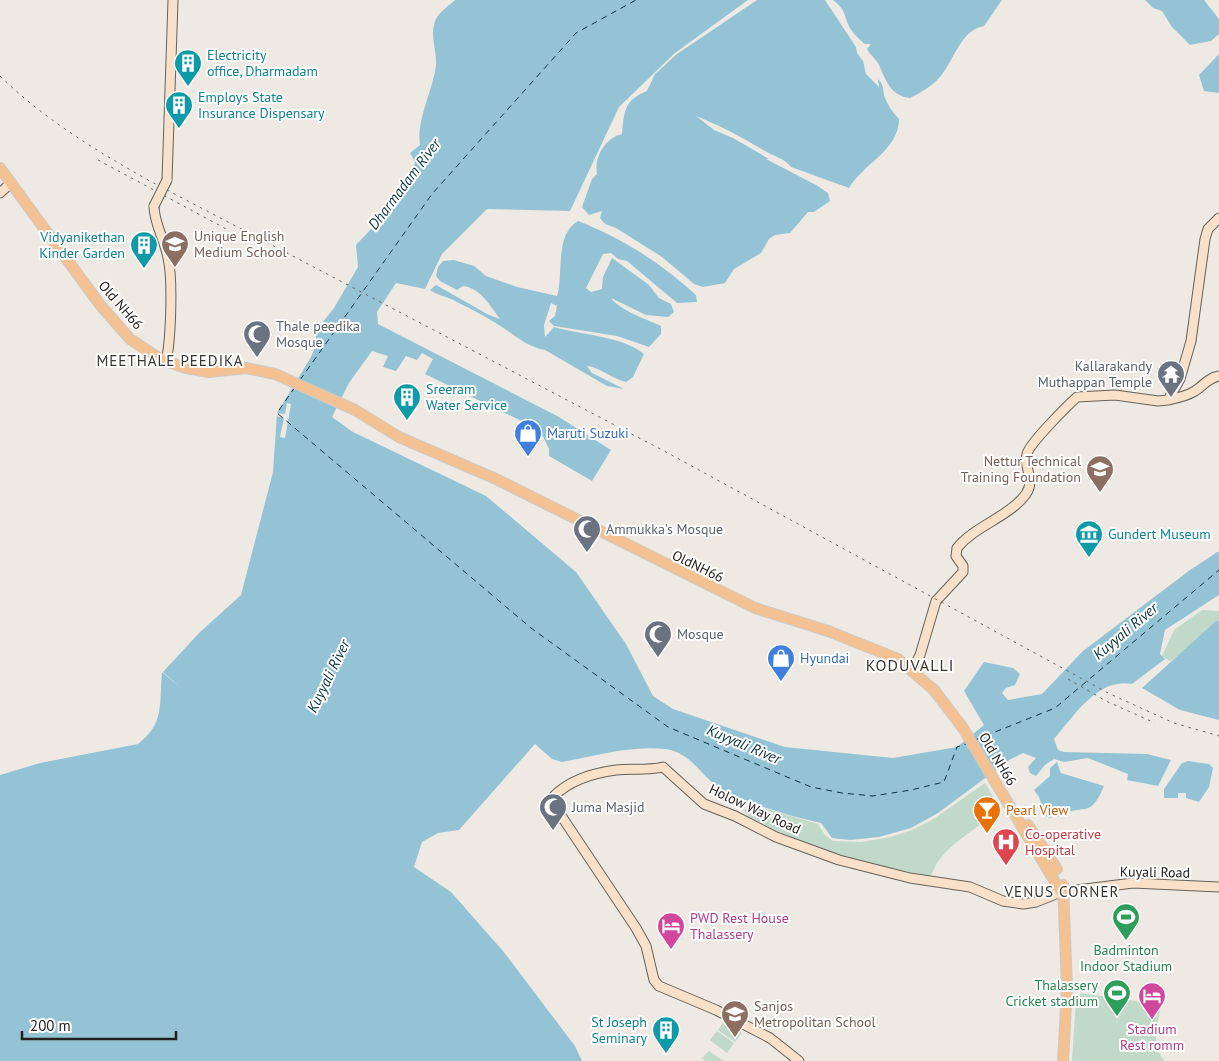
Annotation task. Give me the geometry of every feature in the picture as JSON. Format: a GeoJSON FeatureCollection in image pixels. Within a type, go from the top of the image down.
{"type":"FeatureCollection","features":[{"type":"Feature","properties":{"kind":"main road"},"geometry":{"type":"LineString","coordinates":[[166,362],[169,347],[169,260],[154,214],[154,206],[167,180],[172,0]]}},
{"type":"Feature","properties":{"kind":"main road","name":"Old NH66"},"geometry":{"type":"LineString","coordinates":[[0,168],[100,306],[130,339],[166,362],[210,372],[246,368],[275,374],[355,410]]}},
{"type":"Feature","properties":{"kind":"main road"},"geometry":{"type":"LineString","coordinates":[[0,193],[11,183]]}},
{"type":"Feature","properties":{"kind":"main road"},"geometry":{"type":"LineString","coordinates":[[1168,400],[1180,379],[1191,341],[1205,239],[1208,230],[1219,218]]}},
{"type":"Feature","properties":{"kind":"main road"},"geometry":{"type":"LineString","coordinates":[[912,670],[920,655],[936,601],[964,572],[963,566],[956,556],[957,548],[972,534],[1025,495],[1030,483],[1026,460],[1027,451],[1031,444],[1077,397],[1115,395],[1158,401],[1182,398],[1195,391],[1208,380],[1219,376]]}},
{"type":"Feature","properties":{"kind":"main road","name":"OldNH66"},"geometry":{"type":"LineString","coordinates":[[355,410],[399,437],[496,480],[755,608],[880,650],[898,659],[934,690],[963,728]]}},
{"type":"Feature","properties":{"kind":"main road","name":"Old NH66"},"geometry":{"type":"LineString","coordinates":[[963,728],[1010,805],[1017,810],[1051,859],[1062,879],[1067,988],[1063,1061]]}},
{"type":"Feature","properties":{"kind":"main road","name":"Holow Way Road"},"geometry":{"type":"LineString","coordinates":[[800,1061],[770,1038],[716,1010],[659,986],[654,980],[646,946],[636,928],[558,811],[554,796],[566,785],[580,779],[616,770],[663,768],[704,804],[735,816],[776,836],[839,860],[905,877],[970,887],[1003,901],[1023,904],[1036,902],[1062,892]]}},
{"type":"Feature","properties":{"kind":"main road","name":"Kuyali Road"},"geometry":{"type":"LineString","coordinates":[[1062,892],[1133,882],[1219,887]]}},
{"type":"Feature","properties":{"kind":"green space"},"geometry":{"type":"Polygon","coordinates":[[[1202,610],[1219,611],[1219,629],[1170,661],[1162,656],[1174,630],[1202,610]]]}},
{"type":"Feature","properties":{"kind":"green space"},"geometry":{"type":"Polygon","coordinates":[[[985,783],[1000,808],[1001,814],[952,846],[938,861],[930,876],[853,861],[809,845],[749,818],[744,811],[750,804],[818,824],[825,835],[833,841],[861,842],[891,837],[912,830],[932,820],[985,783]]]}},
{"type":"Feature","properties":{"kind":"green space","name":"Thalassery Cricket stadium"},"geometry":{"type":"Polygon","coordinates":[[[1081,993],[1161,1005],[1156,1042],[1160,1055],[1165,1061],[1072,1061],[1076,999],[1081,993]]]}},
{"type":"Feature","properties":{"kind":"green space"},"geometry":{"type":"Polygon","coordinates":[[[725,1020],[742,1033],[735,1042],[718,1030],[725,1020]]]}},
{"type":"Feature","properties":{"kind":"green space"},"geometry":{"type":"Polygon","coordinates":[[[717,1031],[734,1043],[727,1053],[710,1040],[717,1031]]]}},
{"type":"Feature","properties":{"kind":"green space"},"geometry":{"type":"Polygon","coordinates":[[[709,1051],[724,1061],[705,1061],[702,1058],[709,1051]]]}},
{"type":"Feature","properties":{"kind":"water"},"geometry":{"type":"Polygon","coordinates":[[[455,0],[748,0],[675,53],[619,107],[570,211],[487,209],[442,254],[425,289],[396,283],[377,312],[378,324],[559,417],[611,450],[592,481],[549,456],[549,449],[540,430],[425,374],[433,359],[422,353],[417,360],[406,356],[396,371],[383,367],[388,356],[372,351],[349,383],[332,417],[353,432],[486,496],[576,572],[626,644],[653,696],[673,709],[785,747],[893,758],[957,747],[984,725],[964,691],[984,662],[1013,668],[1020,674],[1015,685],[1006,688],[1002,693],[1008,700],[1042,694],[1083,651],[1190,570],[1219,551],[1219,595],[1165,630],[1160,654],[1165,659],[1132,684],[1120,683],[1108,686],[1098,692],[1088,700],[1054,739],[1058,750],[1064,752],[1147,754],[1171,760],[1158,786],[1127,780],[1128,774],[1088,758],[1064,762],[1054,759],[1045,765],[1036,776],[1030,773],[1028,767],[1036,758],[1023,753],[1011,759],[938,813],[911,828],[879,837],[850,840],[832,838],[821,823],[773,810],[726,792],[717,787],[690,761],[675,751],[639,748],[562,762],[552,759],[535,744],[459,830],[438,833],[422,842],[414,867],[451,892],[503,951],[575,1046],[582,1061],[0,1061],[0,775],[40,763],[138,744],[147,736],[157,720],[162,672],[180,687],[163,672],[199,633],[241,595],[273,472],[277,413],[311,357],[317,343],[315,332],[334,308],[358,267],[356,245],[371,229],[382,211],[400,190],[404,177],[413,170],[415,162],[410,153],[420,145],[420,126],[436,65],[433,36],[434,24],[440,14],[455,0]]]}},
{"type":"Feature","properties":{"kind":"water"},"geometry":{"type":"Polygon","coordinates":[[[757,0],[825,0],[856,47],[857,53],[863,61],[866,74],[879,87],[878,79],[882,84],[886,101],[899,119],[897,130],[887,148],[855,179],[849,188],[791,167],[740,137],[696,116],[714,130],[733,138],[769,159],[766,159],[816,185],[828,193],[830,201],[814,212],[808,212],[790,233],[775,235],[769,239],[761,253],[734,269],[725,283],[703,287],[694,284],[662,257],[616,228],[605,224],[600,218],[602,211],[589,215],[582,207],[592,179],[597,174],[599,155],[610,140],[622,134],[625,113],[634,98],[647,91],[655,74],[677,54],[757,0]]]}},
{"type":"Feature","properties":{"kind":"water"},"geometry":{"type":"Polygon","coordinates":[[[833,0],[1002,0],[984,26],[976,28],[963,40],[939,78],[926,89],[910,98],[898,94],[890,87],[878,63],[867,49],[871,44],[865,44],[853,33],[842,9],[833,0]]]}},
{"type":"Feature","properties":{"kind":"water"},"geometry":{"type":"Polygon","coordinates":[[[1145,0],[1204,0],[1219,19],[1219,34],[1211,41],[1190,45],[1172,27],[1162,11],[1153,8],[1145,0]]]}},
{"type":"Feature","properties":{"kind":"water"},"geometry":{"type":"Polygon","coordinates":[[[1219,54],[1219,93],[1204,91],[1199,75],[1219,54]]]}},
{"type":"Feature","properties":{"kind":"water"},"geometry":{"type":"Polygon","coordinates":[[[578,221],[610,235],[640,252],[669,272],[696,295],[697,302],[677,303],[627,261],[618,259],[611,253],[603,254],[586,288],[591,292],[602,289],[603,277],[612,258],[649,285],[659,298],[671,304],[674,312],[668,317],[646,315],[611,298],[627,311],[661,326],[661,334],[649,347],[617,336],[554,326],[549,321],[555,316],[557,306],[551,303],[544,325],[545,337],[554,327],[625,343],[644,354],[633,377],[626,382],[596,368],[587,366],[592,373],[624,389],[607,386],[545,350],[524,342],[479,313],[430,290],[436,285],[489,315],[500,319],[484,298],[475,290],[463,286],[457,290],[440,281],[436,276],[438,267],[443,261],[454,260],[474,266],[486,276],[517,287],[557,296],[563,245],[570,227],[578,221]]]}},
{"type":"Feature","properties":{"kind":"water"},"geometry":{"type":"Polygon","coordinates":[[[1219,621],[1219,720],[1180,710],[1142,688],[1215,622],[1219,621]]]}},
{"type":"Feature","properties":{"kind":"water"},"geometry":{"type":"Polygon","coordinates":[[[1188,761],[1209,764],[1213,768],[1209,787],[1199,802],[1186,798],[1186,793],[1178,793],[1178,798],[1164,798],[1164,789],[1182,763],[1188,761]]]}},
{"type":"Feature","properties":{"kind":"water"},"geometry":{"type":"Polygon","coordinates":[[[1057,762],[1061,773],[1104,786],[1094,804],[1085,809],[1074,810],[1059,817],[1052,815],[1051,818],[1045,816],[1039,797],[1034,790],[1050,776],[1050,768],[1057,762]]]}},
{"type":"Feature","properties":{"kind":"pier"},"geometry":{"type":"Polygon","coordinates":[[[287,403],[291,404],[285,438],[280,437],[284,418],[276,416],[277,413],[285,414],[287,403]]]}},
{"type":"Feature","properties":{"kind":"ferry route"},"geometry":{"type":"LineString","coordinates":[[300,380],[432,194],[576,33],[636,0]]}},
{"type":"Feature","properties":{"kind":"ferry route"},"geometry":{"type":"LineString","coordinates":[[295,387],[277,413],[531,628],[668,727],[811,787],[873,796],[944,782],[957,747],[966,744]]}},
{"type":"Feature","properties":{"kind":"ferry route"},"geometry":{"type":"LineString","coordinates":[[975,740],[1055,708],[1219,570]]}},
{"type":"Feature","properties":{"kind":"railway"},"geometry":{"type":"LineString","coordinates":[[0,76],[52,120],[148,180],[666,452],[1110,694],[1174,723],[1219,736]]}},
{"type":"Feature","properties":{"kind":"railway"},"geometry":{"type":"LineString","coordinates":[[98,160],[230,231]]}},
{"type":"Feature","properties":{"kind":"railway"},"geometry":{"type":"LineString","coordinates":[[1068,679],[1106,701],[1155,723]]}},
{"type":"Feature","properties":{"kind":"place","name":"Electricity office, Dharmadam"},"geometry":{"type":"Point","coordinates":[188,87]}},
{"type":"Feature","properties":{"kind":"place","name":"Employs State Insurance Dispensary"},"geometry":{"type":"Point","coordinates":[179,129]}},
{"type":"Feature","properties":{"kind":"place","name":"Unique English Medium School"},"geometry":{"type":"Point","coordinates":[175,268]}},
{"type":"Feature","properties":{"kind":"place","name":"Vidyanikethan Kinder Garden"},"geometry":{"type":"Point","coordinates":[144,269]}},
{"type":"Feature","properties":{"kind":"place","name":"Thale peedika Mosque"},"geometry":{"type":"Point","coordinates":[257,358]}},
{"type":"Feature","properties":{"kind":"place","name":"Kallarakandy Muthappan Temple"},"geometry":{"type":"Point","coordinates":[1171,398]}},
{"type":"Feature","properties":{"kind":"place","name":"Sreeram Water Service"},"geometry":{"type":"Point","coordinates":[407,421]}},
{"type":"Feature","properties":{"kind":"place","name":"Maruti Suzuki"},"geometry":{"type":"Point","coordinates":[528,457]}},
{"type":"Feature","properties":{"kind":"place","name":"Nettur Technical Training Foundation"},"geometry":{"type":"Point","coordinates":[1100,493]}},
{"type":"Feature","properties":{"kind":"place","name":"Ammukka's Mosque"},"geometry":{"type":"Point","coordinates":[587,553]}},
{"type":"Feature","properties":{"kind":"place","name":"Gundert Museum"},"geometry":{"type":"Point","coordinates":[1089,558]}},
{"type":"Feature","properties":{"kind":"place","name":"Mosque"},"geometry":{"type":"Point","coordinates":[658,658]}},
{"type":"Feature","properties":{"kind":"place","name":"Hyundai"},"geometry":{"type":"Point","coordinates":[781,682]}},
{"type":"Feature","properties":{"kind":"place","name":"Juma Masjid"},"geometry":{"type":"Point","coordinates":[553,831]}},
{"type":"Feature","properties":{"kind":"place","name":"Pearl View"},"geometry":{"type":"Point","coordinates":[987,834]}},
{"type":"Feature","properties":{"kind":"place","name":"Co-operative Hospital"},"geometry":{"type":"Point","coordinates":[1006,866]}},
{"type":"Feature","properties":{"kind":"place","name":"Badminton Indoor Stadium"},"geometry":{"type":"Point","coordinates":[1126,941]}},
{"type":"Feature","properties":{"kind":"place","name":"PWD Rest House Thalassery"},"geometry":{"type":"Point","coordinates":[671,950]}},
{"type":"Feature","properties":{"kind":"place","name":"Thalassery Cricket stadium"},"geometry":{"type":"Point","coordinates":[1117,1017]}},
{"type":"Feature","properties":{"kind":"place","name":"Stadium Rest romm"},"geometry":{"type":"Point","coordinates":[1152,1020]}},
{"type":"Feature","properties":{"kind":"place","name":"Sanjos Metropolitan School"},"geometry":{"type":"Point","coordinates":[735,1038]}},
{"type":"Feature","properties":{"kind":"place","name":"St Joseph Seminary"},"geometry":{"type":"Point","coordinates":[666,1054]}},
{"type":"Feature","properties":{"kind":"district","name":"MEETHALE PEEDIKA"},"geometry":{"type":"Point","coordinates":[170,360]}},
{"type":"Feature","properties":{"kind":"district","name":"KODUVALLI"},"geometry":{"type":"Point","coordinates":[910,665]}},
{"type":"Feature","properties":{"kind":"district","name":"VENUS CORNER"},"geometry":{"type":"Point","coordinates":[1062,891]}},
{"type":"Feature","properties":{"kind":"water label","name":"Dharmadam River"},"geometry":{"type":"Point","coordinates":[404,184]}},
{"type":"Feature","properties":{"kind":"water label","name":"Kuyyali River"},"geometry":{"type":"Point","coordinates":[1125,631]}},
{"type":"Feature","properties":{"kind":"water label","name":"Kuyyali River"},"geometry":{"type":"Point","coordinates":[328,676]}},
{"type":"Feature","properties":{"kind":"water label","name":"Kuyyali River"},"geometry":{"type":"Point","coordinates":[744,744]}}]}
